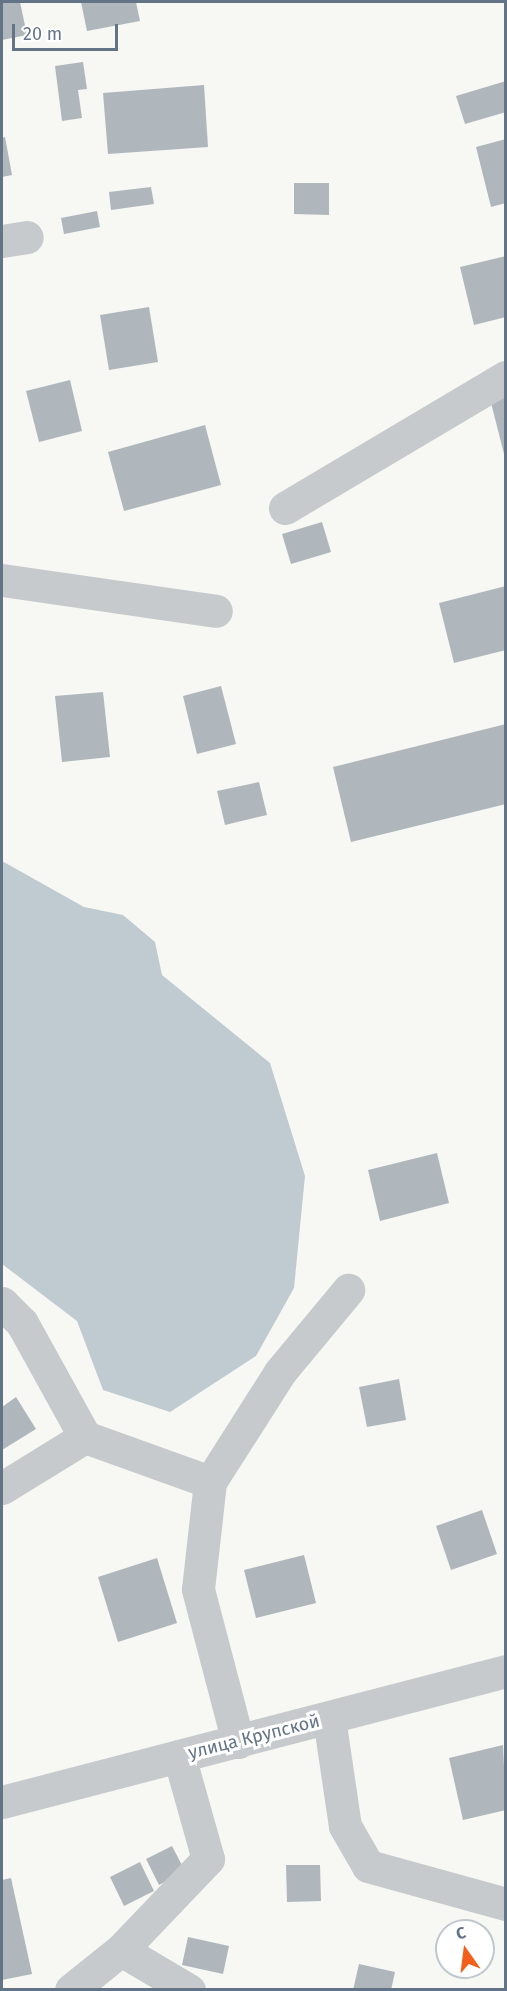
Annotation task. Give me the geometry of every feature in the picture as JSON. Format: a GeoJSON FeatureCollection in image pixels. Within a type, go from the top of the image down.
{"type":"FeatureCollection","features":[{"type":"Feature","properties":{"kind":"street"},"geometry":{"type":"LineString","coordinates":[[285,508],[506,377]]}},
{"type":"Feature","properties":{"kind":"street"},"geometry":{"type":"LineString","coordinates":[[2,580],[216,611]]}},
{"type":"Feature","properties":{"kind":"street"},"geometry":{"type":"LineString","coordinates":[[238,1742],[198,1589],[210,1482],[280,1372],[348,1290]]}},
{"type":"Feature","properties":{"kind":"street"},"geometry":{"type":"LineString","coordinates":[[2,1303],[21,1323],[85,1437],[210,1482]]}},
{"type":"Feature","properties":{"kind":"street"},"geometry":{"type":"LineString","coordinates":[[2,1488],[85,1437]]}},
{"type":"Feature","properties":{"kind":"street","name":"улица Крупской"},"geometry":{"type":"LineString","coordinates":[[2,1802],[506,1671]]}},
{"type":"Feature","properties":{"kind":"street"},"geometry":{"type":"LineString","coordinates":[[329,1718],[345,1826],[368,1866],[506,1904]]}},
{"type":"Feature","properties":{"kind":"street"},"geometry":{"type":"LineString","coordinates":[[71,1989],[120,1950],[208,1858],[179,1756]]}},
{"type":"Feature","properties":{"kind":"street"},"geometry":{"type":"LineString","coordinates":[[120,1950],[189,1989]]}},
{"type":"Feature","properties":{"kind":"shaded area"},"geometry":{"type":"Polygon","coordinates":[[[2,861],[84,907],[123,915],[155,942],[162,975],[270,1063],[305,1176],[294,1288],[256,1356],[170,1412],[103,1390],[77,1321],[2,1264],[2,861]]]}},
{"type":"Feature","properties":{"kind":"building"},"geometry":{"type":"Polygon","coordinates":[[[20,2],[27,35],[2,40],[2,3],[20,2]]]}},
{"type":"Feature","properties":{"kind":"building"},"geometry":{"type":"Polygon","coordinates":[[[81,2],[136,2],[140,21],[87,31],[81,2]]]}},
{"type":"Feature","properties":{"kind":"building"},"geometry":{"type":"Polygon","coordinates":[[[83,62],[87,89],[78,90],[82,118],[62,121],[55,66],[83,62]]]}},
{"type":"Feature","properties":{"kind":"building"},"geometry":{"type":"Polygon","coordinates":[[[506,81],[506,112],[465,124],[456,96],[506,81]]]}},
{"type":"Feature","properties":{"kind":"building"},"geometry":{"type":"Polygon","coordinates":[[[204,85],[208,147],[108,154],[103,93],[204,85]]]}},
{"type":"Feature","properties":{"kind":"building"},"geometry":{"type":"Polygon","coordinates":[[[5,137],[12,175],[2,177],[2,138],[5,137]]]}},
{"type":"Feature","properties":{"kind":"building"},"geometry":{"type":"Polygon","coordinates":[[[506,139],[506,203],[491,207],[476,147],[506,139]]]}},
{"type":"Feature","properties":{"kind":"building"},"geometry":{"type":"Polygon","coordinates":[[[294,183],[329,183],[329,215],[294,214],[294,183]]]}},
{"type":"Feature","properties":{"kind":"building"},"geometry":{"type":"Polygon","coordinates":[[[151,187],[154,204],[111,210],[109,192],[151,187]]]}},
{"type":"Feature","properties":{"kind":"building"},"geometry":{"type":"Polygon","coordinates":[[[97,211],[100,227],[64,234],[61,218],[97,211]]]}},
{"type":"Feature","properties":{"kind":"building"},"geometry":{"type":"Polygon","coordinates":[[[506,256],[506,317],[474,325],[460,267],[506,256]]]}},
{"type":"Feature","properties":{"kind":"building"},"geometry":{"type":"Polygon","coordinates":[[[149,307],[158,362],[109,370],[100,315],[149,307]]]}},
{"type":"Feature","properties":{"kind":"building"},"geometry":{"type":"Polygon","coordinates":[[[70,380],[82,431],[39,442],[26,391],[70,380]]]}},
{"type":"Feature","properties":{"kind":"building"},"geometry":{"type":"Polygon","coordinates":[[[506,383],[506,458],[505,458],[487,387],[506,383]]]}},
{"type":"Feature","properties":{"kind":"building"},"geometry":{"type":"Polygon","coordinates":[[[205,425],[221,485],[124,511],[108,452],[205,425]]]}},
{"type":"Feature","properties":{"kind":"building"},"geometry":{"type":"Polygon","coordinates":[[[322,522],[331,552],[291,564],[282,534],[322,522]]]}},
{"type":"Feature","properties":{"kind":"building"},"geometry":{"type":"Polygon","coordinates":[[[506,586],[506,650],[454,663],[439,603],[506,586]]]}},
{"type":"Feature","properties":{"kind":"building"},"geometry":{"type":"Polygon","coordinates":[[[221,686],[236,744],[197,754],[183,696],[221,686]]]}},
{"type":"Feature","properties":{"kind":"building"},"geometry":{"type":"Polygon","coordinates":[[[103,692],[110,757],[62,762],[55,696],[103,692]]]}},
{"type":"Feature","properties":{"kind":"building"},"geometry":{"type":"Polygon","coordinates":[[[506,724],[506,804],[351,842],[333,767],[506,724]]]}},
{"type":"Feature","properties":{"kind":"building"},"geometry":{"type":"Polygon","coordinates":[[[259,782],[267,815],[225,825],[217,791],[259,782]]]}},
{"type":"Feature","properties":{"kind":"building"},"geometry":{"type":"Polygon","coordinates":[[[437,1153],[449,1203],[380,1221],[368,1170],[437,1153]]]}},
{"type":"Feature","properties":{"kind":"building"},"geometry":{"type":"Polygon","coordinates":[[[399,1379],[406,1420],[367,1427],[359,1387],[399,1379]]]}},
{"type":"Feature","properties":{"kind":"building"},"geometry":{"type":"Polygon","coordinates":[[[16,1397],[36,1429],[2,1450],[2,1407],[16,1397]]]}},
{"type":"Feature","properties":{"kind":"building"},"geometry":{"type":"Polygon","coordinates":[[[482,1510],[497,1554],[451,1570],[436,1526],[482,1510]]]}},
{"type":"Feature","properties":{"kind":"building"},"geometry":{"type":"Polygon","coordinates":[[[304,1555],[316,1603],[256,1618],[244,1570],[304,1555]]]}},
{"type":"Feature","properties":{"kind":"building"},"geometry":{"type":"Polygon","coordinates":[[[157,1558],[177,1623],[118,1642],[98,1577],[157,1558]]]}},
{"type":"Feature","properties":{"kind":"building"},"geometry":{"type":"Polygon","coordinates":[[[503,1745],[506,1810],[463,1820],[449,1758],[503,1745]]]}},
{"type":"Feature","properties":{"kind":"building"},"geometry":{"type":"Polygon","coordinates":[[[172,1846],[185,1871],[159,1885],[146,1859],[172,1846]]]}},
{"type":"Feature","properties":{"kind":"building"},"geometry":{"type":"Polygon","coordinates":[[[140,1862],[154,1891],[124,1906],[110,1877],[140,1862]]]}},
{"type":"Feature","properties":{"kind":"building"},"geometry":{"type":"Polygon","coordinates":[[[286,1865],[320,1865],[321,1901],[287,1902],[286,1865]]]}},
{"type":"Feature","properties":{"kind":"building"},"geometry":{"type":"Polygon","coordinates":[[[11,1878],[32,1974],[2,1980],[2,1880],[11,1878]]]}},
{"type":"Feature","properties":{"kind":"building"},"geometry":{"type":"Polygon","coordinates":[[[188,1937],[229,1946],[223,1974],[182,1965],[188,1937]]]}},
{"type":"Feature","properties":{"kind":"building"},"geometry":{"type":"Polygon","coordinates":[[[359,1964],[395,1972],[391,1990],[353,1990],[359,1964]]]}}]}
